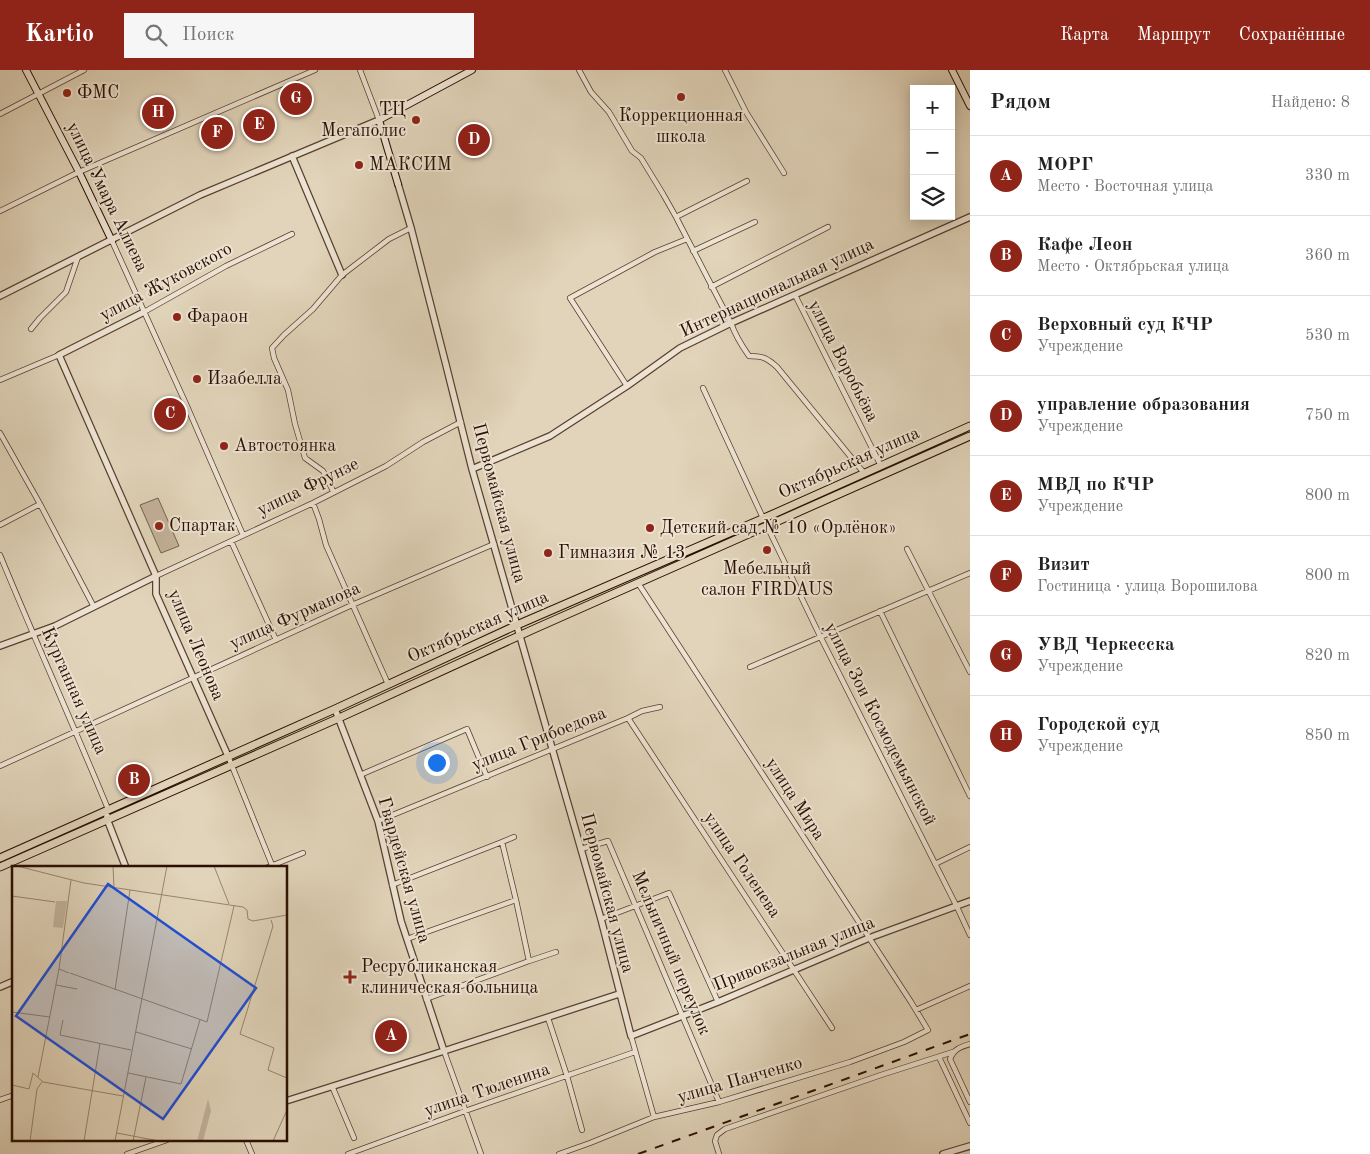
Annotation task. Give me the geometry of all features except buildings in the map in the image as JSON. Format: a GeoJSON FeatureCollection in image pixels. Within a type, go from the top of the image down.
{"type":"FeatureCollection","features":[{"type":"Feature","properties":{"kind":"main road","name":"улица Умара Алиева"},"geometry":{"type":"LineString","coordinates":[[26,70],[80,172],[112,241]]}},
{"type":"Feature","properties":{"kind":"main road"},"geometry":{"type":"LineString","coordinates":[[379,120],[470,70]]}},
{"type":"Feature","properties":{"kind":"main road"},"geometry":{"type":"LineString","coordinates":[[952,70],[970,106]]}},
{"type":"Feature","properties":{"kind":"main road","name":"Первомайская улица"},"geometry":{"type":"LineString","coordinates":[[379,120],[398,184]]}},
{"type":"Feature","properties":{"kind":"main road","name":"Октябрьская улица"},"geometry":{"type":"LineString","coordinates":[[0,858],[335,709],[517,625],[970,426]]}},
{"type":"Feature","properties":{"kind":"main road","name":"Октябрьская улица"},"geometry":{"type":"LineString","coordinates":[[0,867],[970,436]]}},
{"type":"Feature","properties":{"kind":"street"},"geometry":{"type":"LineString","coordinates":[[0,114],[84,70]]}},
{"type":"Feature","properties":{"kind":"street"},"geometry":{"type":"LineString","coordinates":[[0,211],[80,172],[315,70]]}},
{"type":"Feature","properties":{"kind":"street","name":"Первомайская улица"},"geometry":{"type":"LineString","coordinates":[[360,70],[379,120]]}},
{"type":"Feature","properties":{"kind":"street"},"geometry":{"type":"LineString","coordinates":[[579,70],[590,92],[609,112],[632,151],[641,158],[676,217],[733,330],[749,356],[761,356],[770,360],[777,367],[864,473]]}},
{"type":"Feature","properties":{"kind":"street"},"geometry":{"type":"LineString","coordinates":[[725,70],[746,112],[784,174]]}},
{"type":"Feature","properties":{"kind":"street"},"geometry":{"type":"LineString","coordinates":[[0,296],[200,195],[379,120]]}},
{"type":"Feature","properties":{"kind":"street"},"geometry":{"type":"LineString","coordinates":[[292,156],[342,275]]}},
{"type":"Feature","properties":{"kind":"street"},"geometry":{"type":"LineString","coordinates":[[676,217],[747,181]]}},
{"type":"Feature","properties":{"kind":"street","name":"Первомайская улица"},"geometry":{"type":"LineString","coordinates":[[398,184],[411,228],[472,469],[601,919],[619,994],[654,1117]]}},
{"type":"Feature","properties":{"kind":"street","name":"Интернациональная улица"},"geometry":{"type":"LineString","coordinates":[[472,469],[550,436],[627,386],[680,348],[730,323],[970,218]]}},
{"type":"Feature","properties":{"kind":"street"},"geometry":{"type":"LineString","coordinates":[[693,251],[756,222]]}},
{"type":"Feature","properties":{"kind":"street"},"geometry":{"type":"LineString","coordinates":[[711,287],[828,227]]}},
{"type":"Feature","properties":{"kind":"street"},"geometry":{"type":"LineString","coordinates":[[333,492],[323,471],[305,458],[288,390],[274,358],[272,348],[313,309],[342,275],[389,239],[411,228]]}},
{"type":"Feature","properties":{"kind":"street","name":"улица Жуковского"},"geometry":{"type":"LineString","coordinates":[[0,380],[59,355],[144,312],[226,266],[292,234]]}},
{"type":"Feature","properties":{"kind":"street"},"geometry":{"type":"LineString","coordinates":[[627,386],[570,298],[655,252],[687,240]]}},
{"type":"Feature","properties":{"kind":"street","name":"улица Умара Алиева"},"geometry":{"type":"LineString","coordinates":[[112,241],[243,535]]}},
{"type":"Feature","properties":{"kind":"street"},"geometry":{"type":"LineString","coordinates":[[31,329],[66,292],[78,258]]}},
{"type":"Feature","properties":{"kind":"street","name":"улица Воробьёва"},"geometry":{"type":"LineString","coordinates":[[795,295],[881,466]]}},
{"type":"Feature","properties":{"kind":"street","name":"улица Леонова"},"geometry":{"type":"LineString","coordinates":[[59,355],[156,576],[156,594],[232,765],[269,866]]}},
{"type":"Feature","properties":{"kind":"street"},"geometry":{"type":"LineString","coordinates":[[703,388],[763,518]]}},
{"type":"Feature","properties":{"kind":"street","name":"улица Фрунзе"},"geometry":{"type":"LineString","coordinates":[[0,646],[56,626],[156,576],[313,503],[386,466],[423,442],[461,422]]}},
{"type":"Feature","properties":{"kind":"street"},"geometry":{"type":"LineString","coordinates":[[0,432],[94,607]]}},
{"type":"Feature","properties":{"kind":"street"},"geometry":{"type":"LineString","coordinates":[[313,503],[326,544],[388,684]]}},
{"type":"Feature","properties":{"kind":"street"},"geometry":{"type":"LineString","coordinates":[[0,525],[40,504]]}},
{"type":"Feature","properties":{"kind":"street","name":"улица Зои Космодемьянской"},"geometry":{"type":"LineString","coordinates":[[767,526],[970,935]]}},
{"type":"Feature","properties":{"kind":"street"},"geometry":{"type":"LineString","coordinates":[[231,541],[276,640]]}},
{"type":"Feature","properties":{"kind":"street","name":"улица Фурманова"},"geometry":{"type":"LineString","coordinates":[[0,766],[352,605],[494,544]]}},
{"type":"Feature","properties":{"kind":"street"},"geometry":{"type":"LineString","coordinates":[[907,549],[970,672]]}},
{"type":"Feature","properties":{"kind":"street","name":"Курганная улица"},"geometry":{"type":"LineString","coordinates":[[0,555],[108,809],[107,819],[125,866]]}},
{"type":"Feature","properties":{"kind":"street"},"geometry":{"type":"LineString","coordinates":[[750,667],[970,573]]}},
{"type":"Feature","properties":{"kind":"street","name":"улица Мира"},"geometry":{"type":"LineString","coordinates":[[638,583],[928,1030]]}},
{"type":"Feature","properties":{"kind":"street"},"geometry":{"type":"LineString","coordinates":[[880,611],[970,796]]}},
{"type":"Feature","properties":{"kind":"street","name":"улица Грибоедова"},"geometry":{"type":"LineString","coordinates":[[378,821],[642,711],[660,707]]}},
{"type":"Feature","properties":{"kind":"street","name":"Гвардейская улица"},"geometry":{"type":"LineString","coordinates":[[335,709],[378,821],[401,921],[426,999],[481,1154]]}},
{"type":"Feature","properties":{"kind":"street","name":"улица Голенева"},"geometry":{"type":"LineString","coordinates":[[628,718],[832,1028]]}},
{"type":"Feature","properties":{"kind":"street"},"geometry":{"type":"LineString","coordinates":[[360,775],[467,729],[487,777]]}},
{"type":"Feature","properties":{"kind":"street"},"geometry":{"type":"LineString","coordinates":[[392,885],[514,837]]}},
{"type":"Feature","properties":{"kind":"street","name":"Мельничный переулок"},"geometry":{"type":"LineString","coordinates":[[581,849],[608,841],[719,1102]]}},
{"type":"Feature","properties":{"kind":"street"},"geometry":{"type":"LineString","coordinates":[[502,842],[529,962]]}},
{"type":"Feature","properties":{"kind":"street"},"geometry":{"type":"LineString","coordinates":[[935,864],[970,847]]}},
{"type":"Feature","properties":{"kind":"street"},"geometry":{"type":"LineString","coordinates":[[278,865],[303,853]]}},
{"type":"Feature","properties":{"kind":"street"},"geometry":{"type":"LineString","coordinates":[[601,919],[669,893],[718,1002]]}},
{"type":"Feature","properties":{"kind":"street"},"geometry":{"type":"LineString","coordinates":[[407,939],[516,900]]}},
{"type":"Feature","properties":{"kind":"street","name":"Привокзальная улица"},"geometry":{"type":"LineString","coordinates":[[631,1036],[718,1002],[869,938],[970,902]]}},
{"type":"Feature","properties":{"kind":"street"},"geometry":{"type":"LineString","coordinates":[[426,999],[556,952]]}},
{"type":"Feature","properties":{"kind":"street"},"geometry":{"type":"LineString","coordinates":[[0,987],[12,982]]}},
{"type":"Feature","properties":{"kind":"street"},"geometry":{"type":"LineString","coordinates":[[916,1010],[970,986]]}},
{"type":"Feature","properties":{"kind":"street"},"geometry":{"type":"LineString","coordinates":[[288,1100],[619,994]]}},
{"type":"Feature","properties":{"kind":"street"},"geometry":{"type":"LineString","coordinates":[[548,1018],[582,1130]]}},
{"type":"Feature","properties":{"kind":"street","name":"улица Панченко"},"geometry":{"type":"LineString","coordinates":[[559,1154],[654,1117],[719,1102],[850,1062],[904,1042],[928,1030]]}},
{"type":"Feature","properties":{"kind":"street"},"geometry":{"type":"LineString","coordinates":[[719,1154],[715,1141],[717,1136],[725,1129],[939,1057],[970,1044]]}},
{"type":"Feature","properties":{"kind":"street","name":"улица Тюленина"},"geometry":{"type":"LineString","coordinates":[[348,1154],[360,1152],[465,1111],[635,1052]]}},
{"type":"Feature","properties":{"kind":"street"},"geometry":{"type":"LineString","coordinates":[[952,1052],[950,1059],[970,1102]]}},
{"type":"Feature","properties":{"kind":"street"},"geometry":{"type":"LineString","coordinates":[[939,1057],[970,1123]]}},
{"type":"Feature","properties":{"kind":"street"},"geometry":{"type":"LineString","coordinates":[[332,1086],[354,1138]]}},
{"type":"Feature","properties":{"kind":"street"},"geometry":{"type":"LineString","coordinates":[[0,1100],[12,1096]]}},
{"type":"Feature","properties":{"kind":"street"},"geometry":{"type":"LineString","coordinates":[[126,1154],[161,1142]]}},
{"type":"Feature","properties":{"kind":"street"},"geometry":{"type":"LineString","coordinates":[[247,1142],[252,1154]]}},
{"type":"Feature","properties":{"kind":"street"},"geometry":{"type":"LineString","coordinates":[[944,1154],[970,1146]]}},
{"type":"Feature","properties":{"kind":"shaded area","name":"Спартак"},"geometry":{"type":"Polygon","coordinates":[[[158,498],[179,546],[161,553],[140,505],[158,498]]]}},
{"type":"Feature","properties":{"kind":"railway"},"geometry":{"type":"LineString","coordinates":[[638,1154],[970,1034]]}},
{"type":"Feature","properties":{"kind":"place","name":"ФМС"},"geometry":{"type":"Point","coordinates":[67,93]}},
{"type":"Feature","properties":{"kind":"place","name":"Коррекционная школа"},"geometry":{"type":"Point","coordinates":[681,97]}},
{"type":"Feature","properties":{"kind":"place","name":"УВД Черкесска"},"geometry":{"type":"Point","coordinates":[296,99]}},
{"type":"Feature","properties":{"kind":"place","name":"Городской суд"},"geometry":{"type":"Point","coordinates":[158,113]}},
{"type":"Feature","properties":{"kind":"place","name":"ТЦ Мегаполис"},"geometry":{"type":"Point","coordinates":[416,120]}},
{"type":"Feature","properties":{"kind":"place","name":"МВД по КЧР"},"geometry":{"type":"Point","coordinates":[259,125]}},
{"type":"Feature","properties":{"kind":"place","name":"Визит"},"geometry":{"type":"Point","coordinates":[217,133]}},
{"type":"Feature","properties":{"kind":"place","name":"управление образования"},"geometry":{"type":"Point","coordinates":[474,140]}},
{"type":"Feature","properties":{"kind":"place","name":"МАКСИМ"},"geometry":{"type":"Point","coordinates":[359,165]}},
{"type":"Feature","properties":{"kind":"place","name":"Фараон"},"geometry":{"type":"Point","coordinates":[177,317]}},
{"type":"Feature","properties":{"kind":"place","name":"Изабелла"},"geometry":{"type":"Point","coordinates":[197,379]}},
{"type":"Feature","properties":{"kind":"place","name":"Верховный суд КЧР"},"geometry":{"type":"Point","coordinates":[170,414]}},
{"type":"Feature","properties":{"kind":"place","name":"Автостоянка"},"geometry":{"type":"Point","coordinates":[224,446]}},
{"type":"Feature","properties":{"kind":"place","name":"Спартак"},"geometry":{"type":"Point","coordinates":[159,526]}},
{"type":"Feature","properties":{"kind":"place","name":"Детский сад № 10 «Орлёнок»"},"geometry":{"type":"Point","coordinates":[650,528]}},
{"type":"Feature","properties":{"kind":"place","name":"Мебельный салон FIRDAUS"},"geometry":{"type":"Point","coordinates":[767,550]}},
{"type":"Feature","properties":{"kind":"place","name":"Гимназия № 13"},"geometry":{"type":"Point","coordinates":[548,553]}},
{"type":"Feature","properties":{"kind":"place","name":"Кафе Леон"},"geometry":{"type":"Point","coordinates":[134,780]}},
{"type":"Feature","properties":{"kind":"place","name":"Ресрубликанская клиническая больница"},"geometry":{"type":"Point","coordinates":[350,977]}},
{"type":"Feature","properties":{"kind":"place","name":"МОРГ"},"geometry":{"type":"Point","coordinates":[391,1036]}}]}
